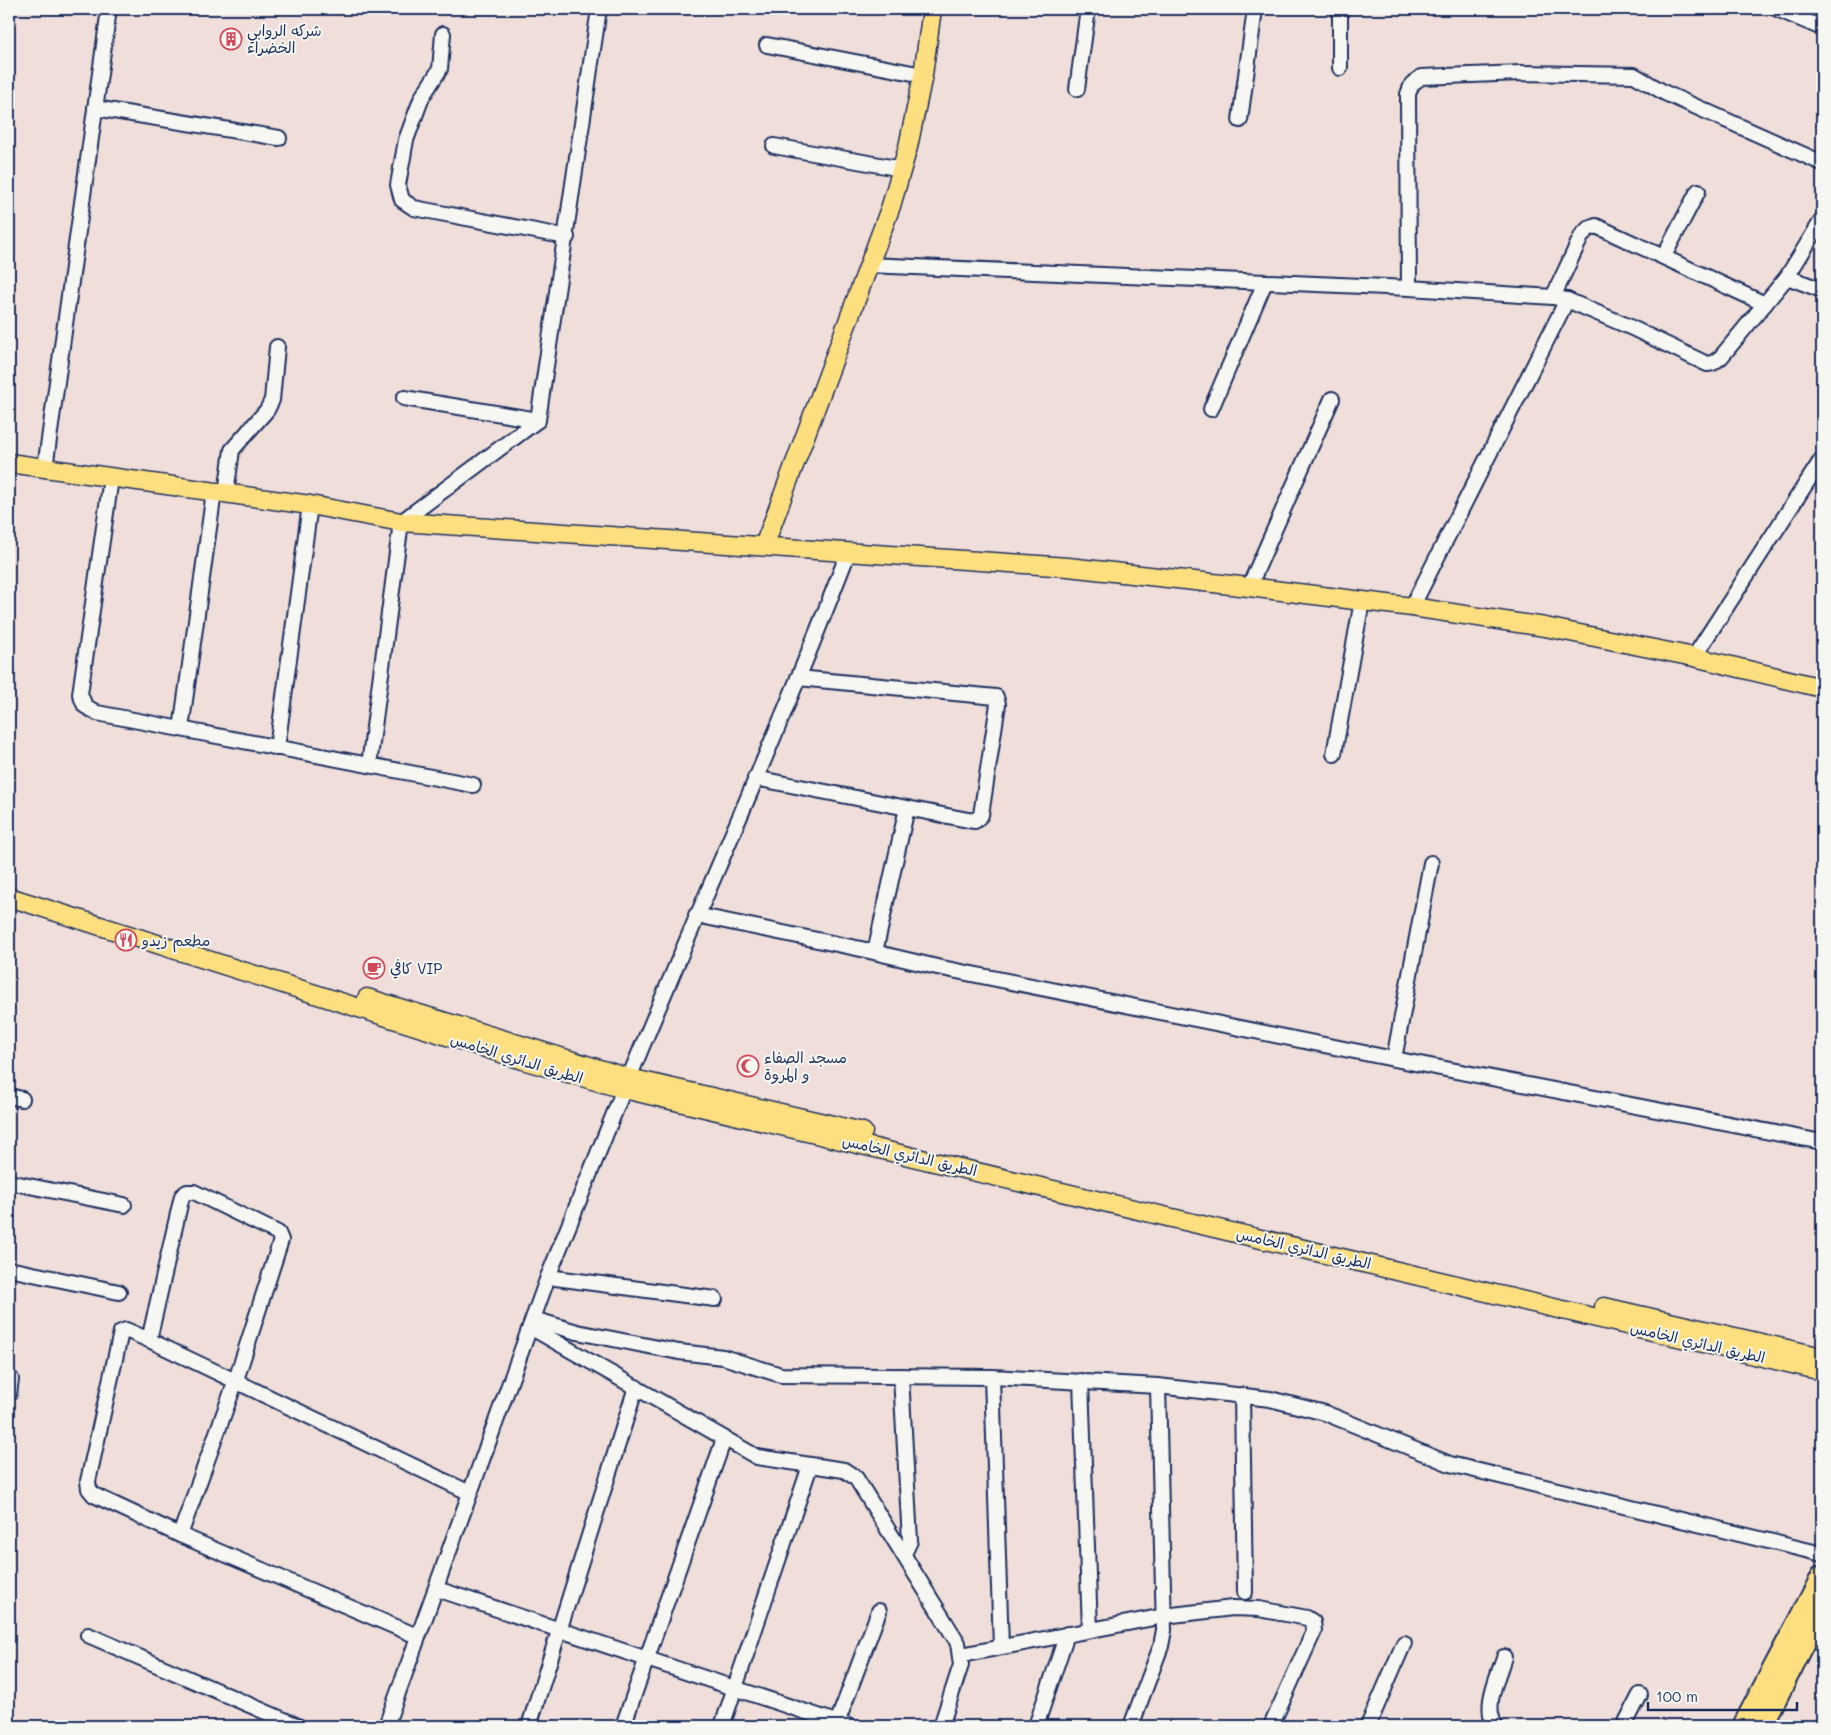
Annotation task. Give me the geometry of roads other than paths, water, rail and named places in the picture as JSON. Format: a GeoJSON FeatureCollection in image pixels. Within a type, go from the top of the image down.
{"type":"FeatureCollection","features":[{"type":"Feature","properties":{"kind":"highway"},"geometry":{"type":"LineString","coordinates":[[1743,1726],[1822,1576]]}},
{"type":"Feature","properties":{"kind":"highway"},"geometry":{"type":"LineString","coordinates":[[1762,1726],[1822,1609]]}},
{"type":"Feature","properties":{"kind":"main road"},"geometry":{"type":"LineString","coordinates":[[764,546],[868,266],[884,228],[902,169],[923,74],[932,9]]}},
{"type":"Feature","properties":{"kind":"main road"},"geometry":{"type":"LineString","coordinates":[[9,463],[310,505],[401,522],[1068,567],[1412,607],[1545,627],[1694,657],[1822,688]]}},
{"type":"Feature","properties":{"kind":"main road","name":"الطريق الدائري الخامس"},"geometry":{"type":"LineString","coordinates":[[9,884],[464,1029],[626,1084]]}},
{"type":"Feature","properties":{"kind":"main road","name":"الطريق الدائري الخامس"},"geometry":{"type":"LineString","coordinates":[[9,897],[526,1061],[1400,1265],[1822,1358]]}},
{"type":"Feature","properties":{"kind":"main road","name":"الطريق الدائري الخامس"},"geometry":{"type":"LineString","coordinates":[[1400,1265],[1822,1371]]}},
{"type":"Feature","properties":{"kind":"street"},"geometry":{"type":"LineString","coordinates":[[46,468],[109,9]]}},
{"type":"Feature","properties":{"kind":"street"},"geometry":{"type":"LineString","coordinates":[[369,765],[401,522],[538,420],[567,237],[599,9]]}},
{"type":"Feature","properties":{"kind":"street"},"geometry":{"type":"LineString","coordinates":[[1078,89],[1088,9]]}},
{"type":"Feature","properties":{"kind":"street"},"geometry":{"type":"LineString","coordinates":[[1240,120],[1255,9]]}},
{"type":"Feature","properties":{"kind":"street"},"geometry":{"type":"LineString","coordinates":[[1340,9],[1340,68]]}},
{"type":"Feature","properties":{"kind":"street"},"geometry":{"type":"LineString","coordinates":[[1778,9],[1822,28]]}},
{"type":"Feature","properties":{"kind":"street"},"geometry":{"type":"LineString","coordinates":[[443,34],[440,69],[422,97],[406,140],[398,185],[402,200],[414,208],[567,237]]}},
{"type":"Feature","properties":{"kind":"street"},"geometry":{"type":"LineString","coordinates":[[767,45],[923,74]]}},
{"type":"Feature","properties":{"kind":"street"},"geometry":{"type":"LineString","coordinates":[[1409,288],[1408,94],[1412,84],[1421,77],[1521,73],[1634,76],[1665,93],[1822,162]]}},
{"type":"Feature","properties":{"kind":"street"},"geometry":{"type":"LineString","coordinates":[[95,108],[279,138]]}},
{"type":"Feature","properties":{"kind":"street"},"geometry":{"type":"LineString","coordinates":[[774,146],[902,169]]}},
{"type":"Feature","properties":{"kind":"street"},"geometry":{"type":"LineString","coordinates":[[1664,256],[1698,191]]}},
{"type":"Feature","properties":{"kind":"street"},"geometry":{"type":"LineString","coordinates":[[868,266],[1409,288],[1560,298],[1630,327],[1707,364],[1713,363],[1721,357],[1787,277],[1822,220]]}},
{"type":"Feature","properties":{"kind":"street"},"geometry":{"type":"LineString","coordinates":[[1412,607],[1560,298],[1582,235],[1592,226],[1664,256],[1765,304]]}},
{"type":"Feature","properties":{"kind":"street"},"geometry":{"type":"LineString","coordinates":[[1787,277],[1822,290]]}},
{"type":"Feature","properties":{"kind":"street"},"geometry":{"type":"LineString","coordinates":[[1211,409],[1265,282]]}},
{"type":"Feature","properties":{"kind":"street"},"geometry":{"type":"LineString","coordinates":[[181,729],[220,492],[232,450],[267,410],[272,400],[277,347]]}},
{"type":"Feature","properties":{"kind":"street"},"geometry":{"type":"LineString","coordinates":[[404,398],[538,420]]}},
{"type":"Feature","properties":{"kind":"street"},"geometry":{"type":"LineString","coordinates":[[1249,587],[1332,399]]}},
{"type":"Feature","properties":{"kind":"street"},"geometry":{"type":"LineString","coordinates":[[1694,657],[1822,459]]}},
{"type":"Feature","properties":{"kind":"street"},"geometry":{"type":"LineString","coordinates":[[111,478],[80,694],[85,706],[96,713],[474,785]]}},
{"type":"Feature","properties":{"kind":"street"},"geometry":{"type":"LineString","coordinates":[[277,748],[310,505]]}},
{"type":"Feature","properties":{"kind":"street"},"geometry":{"type":"LineString","coordinates":[[386,1726],[548,1277],[696,915],[798,678],[848,553]]}},
{"type":"Feature","properties":{"kind":"street"},"geometry":{"type":"LineString","coordinates":[[1334,754],[1362,601]]}},
{"type":"Feature","properties":{"kind":"street"},"geometry":{"type":"LineString","coordinates":[[755,778],[968,820],[975,821],[981,815],[998,704],[996,697],[798,678]]}},
{"type":"Feature","properties":{"kind":"street"},"geometry":{"type":"LineString","coordinates":[[875,952],[907,808]]}},
{"type":"Feature","properties":{"kind":"street"},"geometry":{"type":"LineString","coordinates":[[1394,1059],[1431,863]]}},
{"type":"Feature","properties":{"kind":"street"},"geometry":{"type":"LineString","coordinates":[[696,915],[875,952],[937,967],[1394,1059],[1822,1142]]}},
{"type":"Feature","properties":{"kind":"street"},"geometry":{"type":"LineString","coordinates":[[9,1182],[124,1205]]}},
{"type":"Feature","properties":{"kind":"street"},"geometry":{"type":"LineString","coordinates":[[150,1340],[182,1196],[187,1192],[194,1192],[278,1233],[281,1240],[235,1383],[180,1535]]}},
{"type":"Feature","properties":{"kind":"street"},"geometry":{"type":"LineString","coordinates":[[9,1269],[119,1292]]}},
{"type":"Feature","properties":{"kind":"street"},"geometry":{"type":"LineString","coordinates":[[548,1277],[715,1299]]}},
{"type":"Feature","properties":{"kind":"street"},"geometry":{"type":"LineString","coordinates":[[532,1323],[679,1352],[723,1357],[781,1375],[992,1376],[1158,1386],[1270,1399],[1325,1413],[1450,1464],[1471,1470],[1822,1554]]}},
{"type":"Feature","properties":{"kind":"street"},"geometry":{"type":"LineString","coordinates":[[532,1323],[636,1387],[757,1457],[844,1470],[856,1478],[955,1636],[961,1655],[959,1676],[941,1726]]}},
{"type":"Feature","properties":{"kind":"street"},"geometry":{"type":"LineString","coordinates":[[417,1636],[180,1535],[94,1495],[89,1489],[88,1481],[121,1332],[126,1330],[150,1340],[235,1383],[470,1493]]}},
{"type":"Feature","properties":{"kind":"street"},"geometry":{"type":"LineString","coordinates":[[901,1376],[910,1541],[904,1554]]}},
{"type":"Feature","properties":{"kind":"street"},"geometry":{"type":"LineString","coordinates":[[992,1376],[1001,1647]]}},
{"type":"Feature","properties":{"kind":"street"},"geometry":{"type":"LineString","coordinates":[[9,1394],[12,1379]]}},
{"type":"Feature","properties":{"kind":"street"},"geometry":{"type":"LineString","coordinates":[[1080,1381],[1090,1630]]}},
{"type":"Feature","properties":{"kind":"street"},"geometry":{"type":"LineString","coordinates":[[1131,1726],[1161,1646],[1164,1616],[1158,1386]]}},
{"type":"Feature","properties":{"kind":"street"},"geometry":{"type":"LineString","coordinates":[[529,1726],[561,1631],[636,1387]]}},
{"type":"Feature","properties":{"kind":"street"},"geometry":{"type":"LineString","coordinates":[[1242,1395],[1245,1592]]}},
{"type":"Feature","properties":{"kind":"street"},"geometry":{"type":"LineString","coordinates":[[623,1726],[724,1439]]}},
{"type":"Feature","properties":{"kind":"street"},"geometry":{"type":"LineString","coordinates":[[722,1726],[810,1466]]}},
{"type":"Feature","properties":{"kind":"street"},"geometry":{"type":"LineString","coordinates":[[437,1589],[841,1725],[879,1611]]}},
{"type":"Feature","properties":{"kind":"street"},"geometry":{"type":"LineString","coordinates":[[961,1655],[1164,1616],[1242,1608],[1307,1618],[1313,1622],[1314,1631],[1271,1726]]}},
{"type":"Feature","properties":{"kind":"street"},"geometry":{"type":"LineString","coordinates":[[88,1634],[298,1726]]}},
{"type":"Feature","properties":{"kind":"street"},"geometry":{"type":"LineString","coordinates":[[1036,1726],[1067,1634]]}},
{"type":"Feature","properties":{"kind":"street"},"geometry":{"type":"LineString","coordinates":[[1368,1726],[1404,1643]]}},
{"type":"Feature","properties":{"kind":"street"},"geometry":{"type":"LineString","coordinates":[[1496,1726],[1490,1715],[1490,1706],[1504,1657]]}},
{"type":"Feature","properties":{"kind":"street"},"geometry":{"type":"LineString","coordinates":[[1624,1726],[1640,1696]]}},
{"type":"Feature","properties":{"kind":"place","name":"شركه الروابي الخضراء"},"geometry":{"type":"Point","coordinates":[231,39]}},
{"type":"Feature","properties":{"kind":"place","name":"مطعم زيدو"},"geometry":{"type":"Point","coordinates":[126,940]}},
{"type":"Feature","properties":{"kind":"place","name":"كافي VIP"},"geometry":{"type":"Point","coordinates":[374,968]}},
{"type":"Feature","properties":{"kind":"place","name":"مسجد الصفاء و المروة"},"geometry":{"type":"Point","coordinates":[748,1066]}}]}
